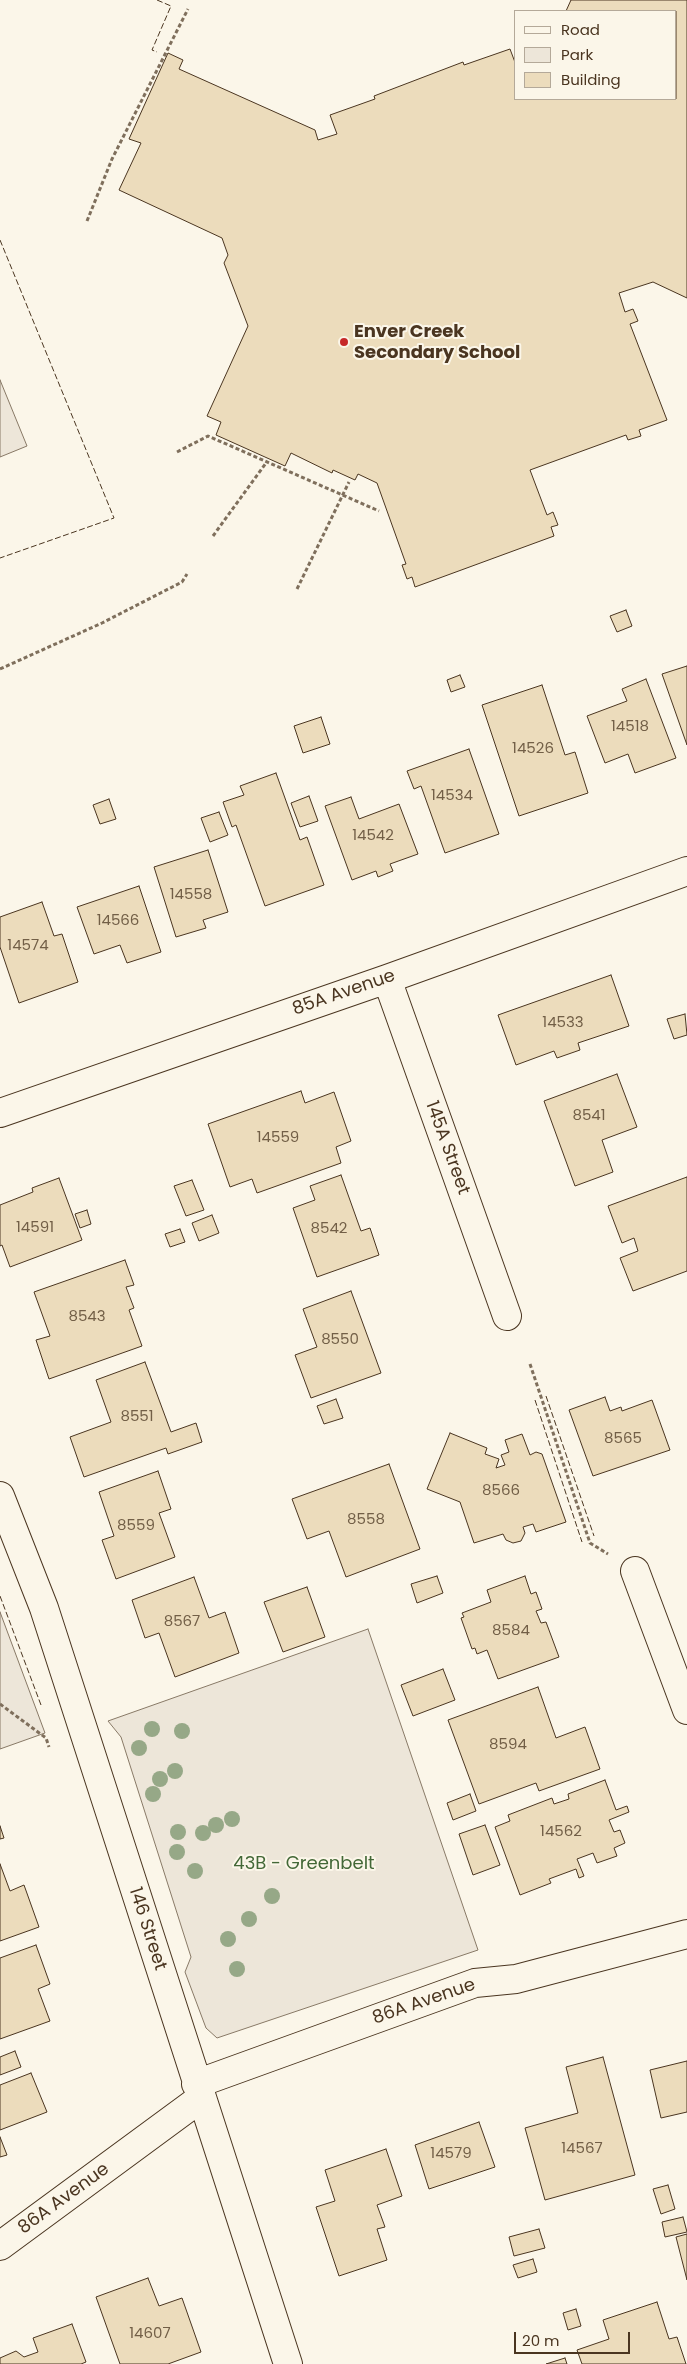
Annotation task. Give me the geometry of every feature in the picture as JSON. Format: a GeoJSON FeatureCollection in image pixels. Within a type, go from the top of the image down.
{"type":"FeatureCollection","features":[{"type":"Feature","properties":{"kind":"street","name":"85A Avenue"},"geometry":{"type":"LineString","coordinates":[[0,1113],[387,979],[687,871]]}},
{"type":"Feature","properties":{"kind":"street","name":"145A Street"},"geometry":{"type":"LineString","coordinates":[[387,979],[507,1316]]}},
{"type":"Feature","properties":{"kind":"street","name":"146 Street"},"geometry":{"type":"LineString","coordinates":[[0,1496],[44,1608],[288,2364]]}},
{"type":"Feature","properties":{"kind":"street"},"geometry":{"type":"LineString","coordinates":[[635,1571],[687,1710]]}},
{"type":"Feature","properties":{"kind":"street","name":"86A Avenue"},"geometry":{"type":"LineString","coordinates":[[0,2246],[199,2091],[475,1983],[516,1979],[687,1934]]}},
{"type":"Feature","properties":{"kind":"path"},"geometry":{"type":"LineString","coordinates":[[87,221],[112,159],[188,9]]}},
{"type":"Feature","properties":{"kind":"path"},"geometry":{"type":"LineString","coordinates":[[177,452],[208,436],[379,511]]}},
{"type":"Feature","properties":{"kind":"path"},"geometry":{"type":"LineString","coordinates":[[213,536],[266,463]]}},
{"type":"Feature","properties":{"kind":"path"},"geometry":{"type":"LineString","coordinates":[[297,588],[344,496],[349,482]]}},
{"type":"Feature","properties":{"kind":"path"},"geometry":{"type":"LineString","coordinates":[[0,669],[102,623],[182,582],[187,574]]}},
{"type":"Feature","properties":{"kind":"path"},"geometry":{"type":"LineString","coordinates":[[530,1364],[590,1543],[635,1571]]}},
{"type":"Feature","properties":{"kind":"path"},"geometry":{"type":"LineString","coordinates":[[0,1704],[46,1738],[49,1747]]}},
{"type":"Feature","properties":{"kind":"green space"},"geometry":{"type":"Polygon","coordinates":[[[0,380],[27,446],[0,457],[0,380]]]}},
{"type":"Feature","properties":{"kind":"green space"},"geometry":{"type":"Polygon","coordinates":[[[0,1612],[45,1733],[0,1749],[0,1612]]]}},
{"type":"Feature","properties":{"kind":"green space","name":"43B - Greenbelt"},"geometry":{"type":"Polygon","coordinates":[[[368,1629],[478,1950],[217,2038],[206,2028],[185,1972],[191,1957],[121,1737],[108,1721],[368,1629]]]}},
{"type":"Feature","properties":{"kind":"building"},"geometry":{"type":"Polygon","coordinates":[[[571,0],[687,0],[687,298],[653,282],[619,293],[625,312],[633,309],[638,321],[630,324],[667,420],[639,430],[641,436],[628,440],[626,435],[530,470],[547,515],[553,512],[558,525],[551,527],[554,536],[415,587],[412,577],[407,579],[402,565],[406,564],[377,483],[358,474],[355,480],[333,470],[332,473],[291,453],[285,466],[216,435],[221,422],[207,416],[248,326],[224,263],[228,255],[222,238],[119,190],[141,143],[129,139],[168,53],[183,60],[179,69],[315,130],[318,140],[337,134],[330,115],[375,99],[374,96],[463,62],[464,65],[510,49],[514,60],[514,100],[677,100],[677,10],[566,10],[571,0]]]}},
{"type":"Feature","properties":{"kind":"building"},"geometry":{"type":"Polygon","coordinates":[[[626,610],[632,626],[617,632],[610,616],[626,610]]]}},
{"type":"Feature","properties":{"kind":"building"},"geometry":{"type":"Polygon","coordinates":[[[687,666],[687,745],[662,674],[687,666]]]}},
{"type":"Feature","properties":{"kind":"building"},"geometry":{"type":"Polygon","coordinates":[[[460,675],[465,687],[451,692],[447,680],[460,675]]]}},
{"type":"Feature","properties":{"kind":"building"},"geometry":{"type":"Polygon","coordinates":[[[646,679],[676,758],[635,773],[628,754],[605,763],[587,716],[627,701],[622,689],[646,679]]]}},
{"type":"Feature","properties":{"kind":"building"},"geometry":{"type":"Polygon","coordinates":[[[542,685],[565,755],[575,752],[588,793],[519,816],[482,705],[542,685]]]}},
{"type":"Feature","properties":{"kind":"building"},"geometry":{"type":"Polygon","coordinates":[[[321,717],[330,744],[303,753],[294,726],[321,717]]]}},
{"type":"Feature","properties":{"kind":"building"},"geometry":{"type":"Polygon","coordinates":[[[469,749],[499,834],[445,853],[421,786],[414,789],[407,771],[469,749]]]}},
{"type":"Feature","properties":{"kind":"building"},"geometry":{"type":"Polygon","coordinates":[[[276,773],[300,840],[307,837],[324,885],[265,906],[236,825],[232,827],[223,802],[244,795],[240,786],[276,773]]]}},
{"type":"Feature","properties":{"kind":"building"},"geometry":{"type":"Polygon","coordinates":[[[309,796],[318,821],[300,827],[291,803],[309,796]]]}},
{"type":"Feature","properties":{"kind":"building"},"geometry":{"type":"Polygon","coordinates":[[[351,797],[359,819],[399,804],[418,854],[390,864],[393,871],[378,877],[376,871],[352,880],[325,806],[351,797]]]}},
{"type":"Feature","properties":{"kind":"building"},"geometry":{"type":"Polygon","coordinates":[[[109,799],[116,819],[100,824],[93,805],[109,799]]]}},
{"type":"Feature","properties":{"kind":"building"},"geometry":{"type":"Polygon","coordinates":[[[219,812],[228,835],[210,842],[201,818],[219,812]]]}},
{"type":"Feature","properties":{"kind":"building"},"geometry":{"type":"Polygon","coordinates":[[[208,850],[228,912],[203,920],[206,928],[176,937],[154,867],[208,850]]]}},
{"type":"Feature","properties":{"kind":"building"},"geometry":{"type":"Polygon","coordinates":[[[139,886],[161,952],[127,963],[120,945],[94,954],[77,907],[139,886]]]}},
{"type":"Feature","properties":{"kind":"building"},"geometry":{"type":"Polygon","coordinates":[[[42,902],[54,936],[62,934],[78,982],[19,1003],[0,947],[0,917],[42,902]]]}},
{"type":"Feature","properties":{"kind":"building"},"geometry":{"type":"Polygon","coordinates":[[[611,975],[629,1026],[578,1043],[580,1050],[557,1058],[554,1051],[516,1065],[498,1015],[611,975]]]}},
{"type":"Feature","properties":{"kind":"building"},"geometry":{"type":"Polygon","coordinates":[[[685,1014],[687,1035],[674,1039],[667,1019],[685,1014]]]}},
{"type":"Feature","properties":{"kind":"building"},"geometry":{"type":"Polygon","coordinates":[[[617,1074],[637,1127],[602,1140],[613,1172],[575,1186],[544,1101],[617,1074]]]}},
{"type":"Feature","properties":{"kind":"building"},"geometry":{"type":"Polygon","coordinates":[[[301,1091],[305,1103],[334,1092],[351,1141],[336,1147],[341,1163],[257,1193],[252,1179],[230,1187],[208,1124],[301,1091]]]}},
{"type":"Feature","properties":{"kind":"building"},"geometry":{"type":"Polygon","coordinates":[[[341,1175],[361,1231],[370,1228],[379,1255],[317,1277],[293,1208],[315,1200],[310,1186],[341,1175]]]}},
{"type":"Feature","properties":{"kind":"building"},"geometry":{"type":"Polygon","coordinates":[[[687,1177],[687,1271],[633,1291],[620,1258],[638,1251],[634,1238],[622,1243],[608,1206],[687,1177]]]}},
{"type":"Feature","properties":{"kind":"building"},"geometry":{"type":"Polygon","coordinates":[[[59,1178],[82,1240],[10,1267],[2,1245],[0,1246],[0,1205],[33,1192],[32,1188],[59,1178]]]}},
{"type":"Feature","properties":{"kind":"building"},"geometry":{"type":"Polygon","coordinates":[[[192,1180],[204,1210],[186,1216],[174,1186],[192,1180]]]}},
{"type":"Feature","properties":{"kind":"building"},"geometry":{"type":"Polygon","coordinates":[[[87,1210],[91,1224],[80,1228],[75,1214],[87,1210]]]}},
{"type":"Feature","properties":{"kind":"building"},"geometry":{"type":"Polygon","coordinates":[[[212,1215],[219,1233],[199,1241],[192,1223],[212,1215]]]}},
{"type":"Feature","properties":{"kind":"building"},"geometry":{"type":"Polygon","coordinates":[[[180,1229],[185,1242],[170,1247],[165,1234],[180,1229]]]}},
{"type":"Feature","properties":{"kind":"building"},"geometry":{"type":"Polygon","coordinates":[[[125,1260],[134,1285],[126,1287],[134,1308],[129,1310],[142,1346],[49,1379],[36,1340],[50,1336],[34,1292],[125,1260]]]}},
{"type":"Feature","properties":{"kind":"building"},"geometry":{"type":"Polygon","coordinates":[[[351,1291],[381,1373],[311,1398],[295,1355],[317,1347],[303,1309],[351,1291]]]}},
{"type":"Feature","properties":{"kind":"building"},"geometry":{"type":"Polygon","coordinates":[[[145,1362],[171,1432],[196,1423],[202,1442],[168,1454],[166,1448],[84,1477],[70,1437],[111,1422],[96,1380],[145,1362]]]}},
{"type":"Feature","properties":{"kind":"building"},"geometry":{"type":"Polygon","coordinates":[[[605,1397],[610,1411],[621,1407],[622,1411],[652,1400],[670,1450],[593,1476],[569,1410],[605,1397]]]}},
{"type":"Feature","properties":{"kind":"building"},"geometry":{"type":"Polygon","coordinates":[[[336,1399],[343,1418],[324,1424],[317,1406],[336,1399]]]}},
{"type":"Feature","properties":{"kind":"building"},"geometry":{"type":"Polygon","coordinates":[[[450,1433],[487,1448],[485,1454],[499,1459],[496,1468],[505,1465],[501,1455],[509,1452],[505,1440],[522,1434],[530,1455],[536,1452],[542,1454],[566,1522],[536,1532],[533,1524],[523,1527],[525,1533],[521,1541],[513,1543],[506,1540],[503,1534],[474,1543],[460,1502],[427,1489],[450,1433]]]}},
{"type":"Feature","properties":{"kind":"building"},"geometry":{"type":"Polygon","coordinates":[[[389,1464],[420,1549],[346,1577],[329,1531],[307,1539],[292,1499],[389,1464]]]}},
{"type":"Feature","properties":{"kind":"building"},"geometry":{"type":"Polygon","coordinates":[[[158,1471],[171,1509],[159,1513],[175,1557],[116,1579],[102,1540],[114,1536],[99,1492],[158,1471]]]}},
{"type":"Feature","properties":{"kind":"building"},"geometry":{"type":"Polygon","coordinates":[[[437,1576],[443,1593],[417,1603],[411,1584],[437,1576]]]}},
{"type":"Feature","properties":{"kind":"building"},"geometry":{"type":"Polygon","coordinates":[[[525,1576],[531,1594],[536,1592],[542,1609],[536,1611],[541,1623],[546,1622],[559,1657],[498,1679],[487,1650],[477,1654],[475,1648],[472,1649],[461,1618],[464,1617],[462,1613],[491,1602],[487,1590],[525,1576]]]}},
{"type":"Feature","properties":{"kind":"building"},"geometry":{"type":"Polygon","coordinates":[[[194,1577],[209,1618],[225,1612],[239,1653],[175,1677],[159,1633],[145,1638],[132,1600],[194,1577]]]}},
{"type":"Feature","properties":{"kind":"building"},"geometry":{"type":"Polygon","coordinates":[[[307,1587],[325,1637],[283,1652],[264,1602],[307,1587]]]}},
{"type":"Feature","properties":{"kind":"building"},"geometry":{"type":"Polygon","coordinates":[[[443,1669],[455,1700],[413,1716],[401,1685],[443,1669]]]}},
{"type":"Feature","properties":{"kind":"building"},"geometry":{"type":"Polygon","coordinates":[[[538,1687],[556,1738],[585,1727],[600,1769],[539,1791],[536,1783],[479,1804],[448,1720],[538,1687]]]}},
{"type":"Feature","properties":{"kind":"building"},"geometry":{"type":"Polygon","coordinates":[[[605,1780],[616,1810],[627,1806],[629,1812],[609,1820],[614,1832],[620,1830],[625,1843],[614,1848],[617,1856],[597,1863],[593,1853],[577,1859],[584,1876],[579,1878],[576,1869],[549,1879],[551,1883],[520,1895],[495,1827],[510,1821],[508,1815],[552,1798],[554,1804],[569,1799],[568,1794],[605,1780]]]}},
{"type":"Feature","properties":{"kind":"building"},"geometry":{"type":"Polygon","coordinates":[[[470,1794],[476,1811],[453,1820],[447,1803],[470,1794]]]}},
{"type":"Feature","properties":{"kind":"building"},"geometry":{"type":"Polygon","coordinates":[[[485,1825],[500,1865],[473,1875],[459,1834],[485,1825]]]}},
{"type":"Feature","properties":{"kind":"building"},"geometry":{"type":"Polygon","coordinates":[[[0,1826],[4,1838],[0,1839],[0,1826]]]}},
{"type":"Feature","properties":{"kind":"building"},"geometry":{"type":"Polygon","coordinates":[[[0,1864],[10,1891],[24,1885],[39,1927],[0,1941],[0,1864]]]}},
{"type":"Feature","properties":{"kind":"building"},"geometry":{"type":"Polygon","coordinates":[[[36,1945],[50,1984],[38,1989],[50,2021],[0,2039],[0,1958],[36,1945]]]}},
{"type":"Feature","properties":{"kind":"building"},"geometry":{"type":"Polygon","coordinates":[[[15,2051],[21,2067],[0,2075],[0,2057],[15,2051]]]}},
{"type":"Feature","properties":{"kind":"building"},"geometry":{"type":"Polygon","coordinates":[[[603,2057],[635,2175],[545,2200],[525,2128],[578,2113],[566,2067],[603,2057]]]}},
{"type":"Feature","properties":{"kind":"building"},"geometry":{"type":"Polygon","coordinates":[[[687,2061],[687,2112],[661,2118],[650,2070],[687,2061]]]}},
{"type":"Feature","properties":{"kind":"building"},"geometry":{"type":"Polygon","coordinates":[[[31,2073],[47,2112],[0,2130],[0,2085],[31,2073]]]}},
{"type":"Feature","properties":{"kind":"building"},"geometry":{"type":"Polygon","coordinates":[[[479,2122],[495,2167],[429,2189],[415,2145],[479,2122]]]}},
{"type":"Feature","properties":{"kind":"building"},"geometry":{"type":"Polygon","coordinates":[[[0,2137],[7,2155],[0,2157],[0,2137]]]}},
{"type":"Feature","properties":{"kind":"building"},"geometry":{"type":"Polygon","coordinates":[[[386,2149],[402,2196],[377,2205],[385,2227],[377,2229],[387,2260],[339,2276],[316,2207],[335,2201],[325,2170],[386,2149]]]}},
{"type":"Feature","properties":{"kind":"building"},"geometry":{"type":"Polygon","coordinates":[[[668,2185],[675,2209],[661,2214],[653,2189],[668,2185]]]}},
{"type":"Feature","properties":{"kind":"building"},"geometry":{"type":"Polygon","coordinates":[[[683,2217],[687,2232],[665,2237],[662,2222],[683,2217]]]}},
{"type":"Feature","properties":{"kind":"building"},"geometry":{"type":"Polygon","coordinates":[[[539,2229],[545,2248],[514,2256],[509,2237],[539,2229]]]}},
{"type":"Feature","properties":{"kind":"building"},"geometry":{"type":"Polygon","coordinates":[[[687,2234],[687,2280],[676,2237],[687,2234]]]}},
{"type":"Feature","properties":{"kind":"building"},"geometry":{"type":"Polygon","coordinates":[[[533,2259],[537,2272],[518,2278],[513,2265],[533,2259]]]}},
{"type":"Feature","properties":{"kind":"building"},"geometry":{"type":"Polygon","coordinates":[[[148,2278],[159,2306],[182,2298],[201,2352],[168,2364],[120,2364],[96,2297],[148,2278]]]}},
{"type":"Feature","properties":{"kind":"building"},"geometry":{"type":"Polygon","coordinates":[[[657,2302],[669,2339],[677,2337],[686,2364],[582,2364],[577,2350],[609,2339],[603,2320],[657,2302]]]}},
{"type":"Feature","properties":{"kind":"building"},"geometry":{"type":"Polygon","coordinates":[[[576,2309],[581,2326],[568,2330],[563,2313],[576,2309]]]}},
{"type":"Feature","properties":{"kind":"building"},"geometry":{"type":"Polygon","coordinates":[[[72,2324],[86,2362],[81,2364],[0,2364],[0,2358],[16,2351],[24,2357],[38,2352],[33,2338],[72,2324]]]}},
{"type":"Feature","properties":{"kind":"building"},"geometry":{"type":"Polygon","coordinates":[[[565,2358],[567,2364],[546,2364],[565,2358]]]}},
{"type":"Feature","properties":{"kind":"fence"},"geometry":{"type":"LineString","coordinates":[[157,0],[171,6],[152,50],[157,52]]}},
{"type":"Feature","properties":{"kind":"fence"},"geometry":{"type":"LineString","coordinates":[[0,240],[114,518],[0,558]]}},
{"type":"Feature","properties":{"kind":"fence"},"geometry":{"type":"LineString","coordinates":[[546,1396],[594,1536]]}},
{"type":"Feature","properties":{"kind":"fence"},"geometry":{"type":"LineString","coordinates":[[535,1400],[582,1542]]}},
{"type":"Feature","properties":{"kind":"fence"},"geometry":{"type":"LineString","coordinates":[[0,1596],[41,1705]]}},
{"type":"Feature","properties":{"kind":"place","name":"Enver Creek Secondary School"},"geometry":{"type":"Point","coordinates":[344,342]}}]}
